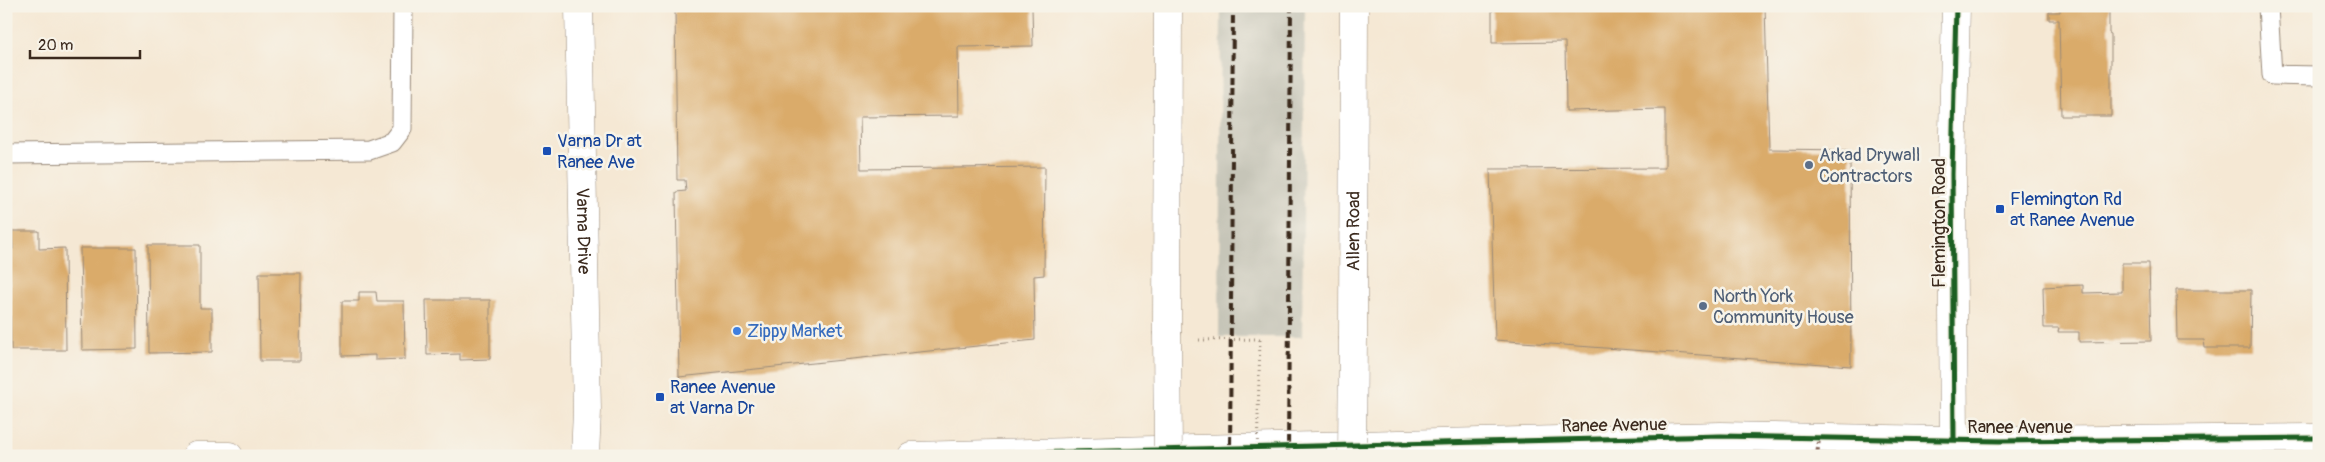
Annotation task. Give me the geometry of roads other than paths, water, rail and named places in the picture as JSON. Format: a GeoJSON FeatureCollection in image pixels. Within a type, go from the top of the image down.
{"type":"FeatureCollection","features":[{"type":"Feature","properties":{"kind":"main road","name":"Varna Drive"},"geometry":{"type":"LineString","coordinates":[[578,6],[587,411],[584,456]]}},
{"type":"Feature","properties":{"kind":"main road"},"geometry":{"type":"LineString","coordinates":[[1168,6],[1179,336],[1168,456]]}},
{"type":"Feature","properties":{"kind":"main road","name":"Allen Road"},"geometry":{"type":"LineString","coordinates":[[1352,456],[1354,6]]}},
{"type":"Feature","properties":{"kind":"main road","name":"Flemington Road"},"geometry":{"type":"LineString","coordinates":[[1954,440],[1952,174],[1956,6]]}},
{"type":"Feature","properties":{"kind":"main road","name":"Ranee Avenue"},"geometry":{"type":"LineString","coordinates":[[911,456],[1721,436],[1954,440],[2319,438]]}},
{"type":"Feature","properties":{"kind":"main road"},"geometry":{"type":"LineString","coordinates":[[196,456],[229,456]]}},
{"type":"Feature","properties":{"kind":"lane"},"geometry":{"type":"LineString","coordinates":[[6,154],[369,150],[392,142],[402,129],[403,6]]}},
{"type":"Feature","properties":{"kind":"lane"},"geometry":{"type":"LineString","coordinates":[[2268,6],[2272,75],[2319,76]]}},
{"type":"Feature","properties":{"kind":"railway"},"geometry":{"type":"LineString","coordinates":[[1230,456],[1233,6]]}},
{"type":"Feature","properties":{"kind":"railway"},"geometry":{"type":"LineString","coordinates":[[1288,456],[1291,6]]}},
{"type":"Feature","properties":{"kind":"place","name":"Varna Dr at Ranee Ave"},"geometry":{"type":"Point","coordinates":[547,151]}},
{"type":"Feature","properties":{"kind":"place","name":"Arkad Drywall Contractors"},"geometry":{"type":"Point","coordinates":[1809,165]}},
{"type":"Feature","properties":{"kind":"place","name":"Flemington Rd at Ranee Avenue"},"geometry":{"type":"Point","coordinates":[2000,209]}},
{"type":"Feature","properties":{"kind":"place","name":"North York Community House"},"geometry":{"type":"Point","coordinates":[1703,306]}},
{"type":"Feature","properties":{"kind":"place","name":"Zippy Market"},"geometry":{"type":"Point","coordinates":[737,331]}},
{"type":"Feature","properties":{"kind":"place","name":"Ranee Avenue at Varna Dr"},"geometry":{"type":"Point","coordinates":[660,397]}}]}
